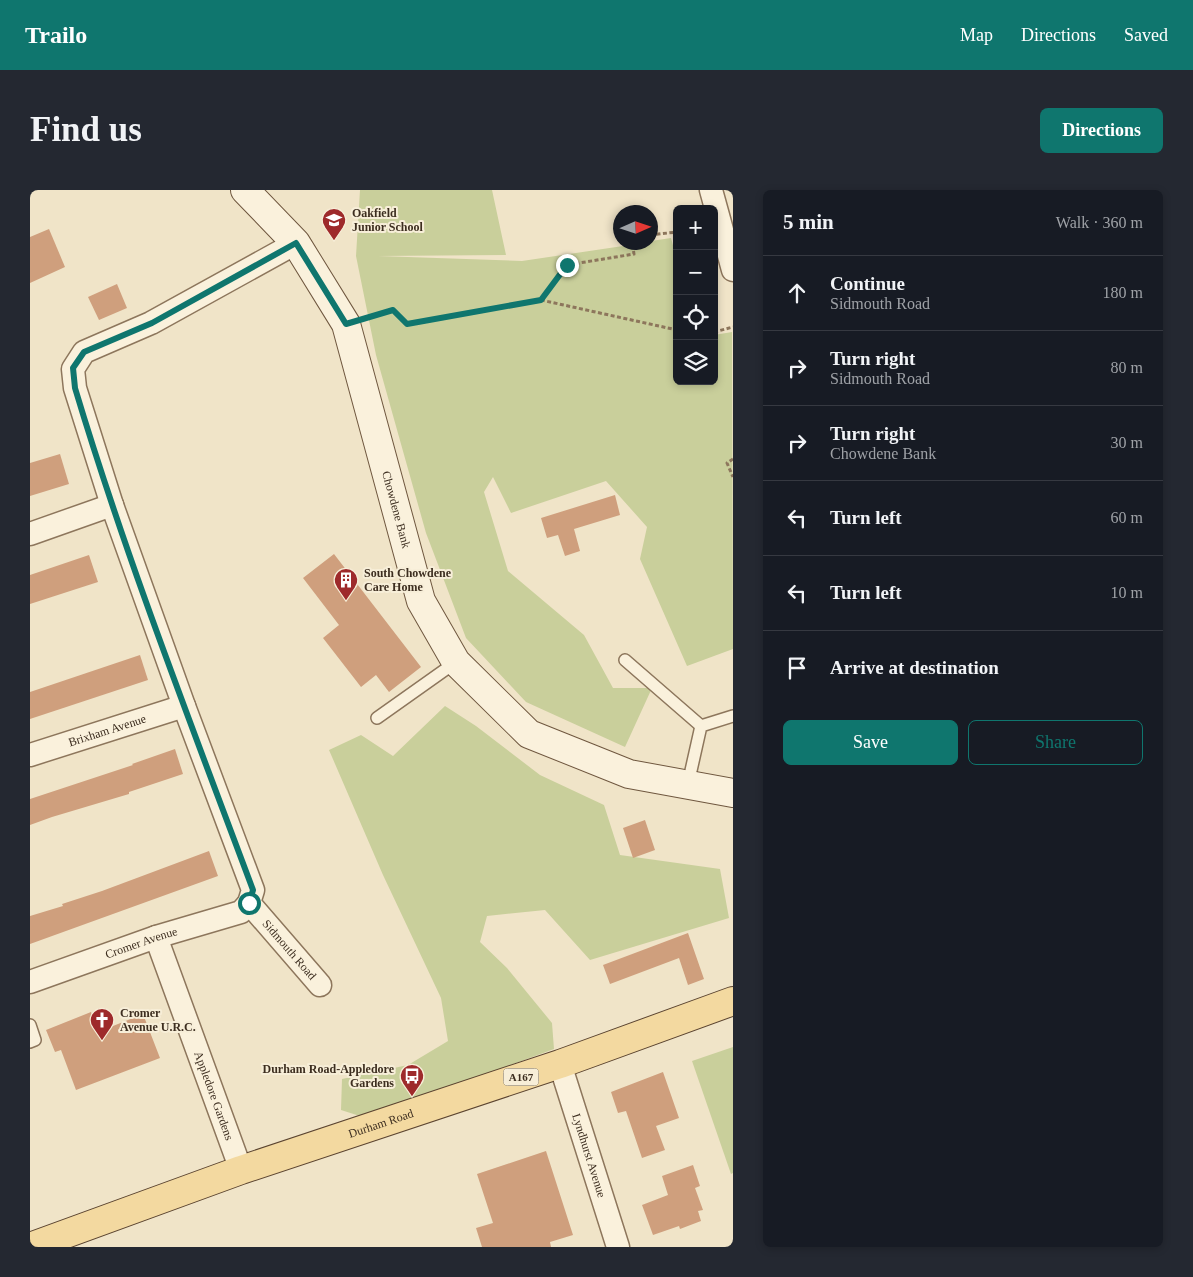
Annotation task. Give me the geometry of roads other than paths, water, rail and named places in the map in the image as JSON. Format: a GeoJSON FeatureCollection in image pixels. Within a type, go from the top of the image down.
{"type":"FeatureCollection","features":[{"type":"Feature","properties":{"kind":"main road","name":"Durham Road"},"geometry":{"type":"LineString","coordinates":[[42,1245],[241,1170],[560,1064],[733,1001]]}},
{"type":"Feature","properties":{"kind":"street","name":"Chowdene Bank"},"geometry":{"type":"LineString","coordinates":[[245,190],[296,243],[346,324],[421,601],[456,662],[529,734],[629,774],[733,792]]}},
{"type":"Feature","properties":{"kind":"street"},"geometry":{"type":"LineString","coordinates":[[711,190],[730,246],[733,270]]}},
{"type":"Feature","properties":{"kind":"street"},"geometry":{"type":"LineString","coordinates":[[249,903],[253,890],[184,706],[112,505],[75,388],[73,368],[84,352],[152,323],[296,243]]}},
{"type":"Feature","properties":{"kind":"street"},"geometry":{"type":"LineString","coordinates":[[30,534],[112,505]]}},
{"type":"Feature","properties":{"kind":"street","name":"Brixham Avenue"},"geometry":{"type":"LineString","coordinates":[[30,755],[184,706]]}},
{"type":"Feature","properties":{"kind":"street","name":"Cromer Avenue"},"geometry":{"type":"LineString","coordinates":[[30,982],[156,937],[241,912],[249,903]]}},
{"type":"Feature","properties":{"kind":"street","name":"Sidmouth Road"},"geometry":{"type":"LineString","coordinates":[[249,903],[320,986]]}},
{"type":"Feature","properties":{"kind":"street","name":"Appledore Gardens"},"geometry":{"type":"LineString","coordinates":[[156,937],[241,1170]]}},
{"type":"Feature","properties":{"kind":"street","name":"Lyndhurst Avenue"},"geometry":{"type":"LineString","coordinates":[[560,1064],[618,1247]]}},
{"type":"Feature","properties":{"kind":"lane"},"geometry":{"type":"LineString","coordinates":[[625,660],[702,726]]}},
{"type":"Feature","properties":{"kind":"lane"},"geometry":{"type":"LineString","coordinates":[[377,718],[456,662]]}},
{"type":"Feature","properties":{"kind":"lane"},"geometry":{"type":"LineString","coordinates":[[702,726],[733,716]]}},
{"type":"Feature","properties":{"kind":"lane"},"geometry":{"type":"LineString","coordinates":[[688,784],[702,726]]}},
{"type":"Feature","properties":{"kind":"lane"},"geometry":{"type":"LineString","coordinates":[[30,1025],[35,1040],[30,1042]]}},
{"type":"Feature","properties":{"kind":"place","name":"Oakfield Junior School"},"geometry":{"type":"Point","coordinates":[334,241]}},
{"type":"Feature","properties":{"kind":"place","name":"South Chowdene Care Home"},"geometry":{"type":"Point","coordinates":[346,601]}},
{"type":"Feature","properties":{"kind":"place","name":"Cromer Avenue U.R.C."},"geometry":{"type":"Point","coordinates":[102,1041]}},
{"type":"Feature","properties":{"kind":"place","name":"Durham Road-Appledore Gardens"},"geometry":{"type":"Point","coordinates":[412,1097]}}]}
